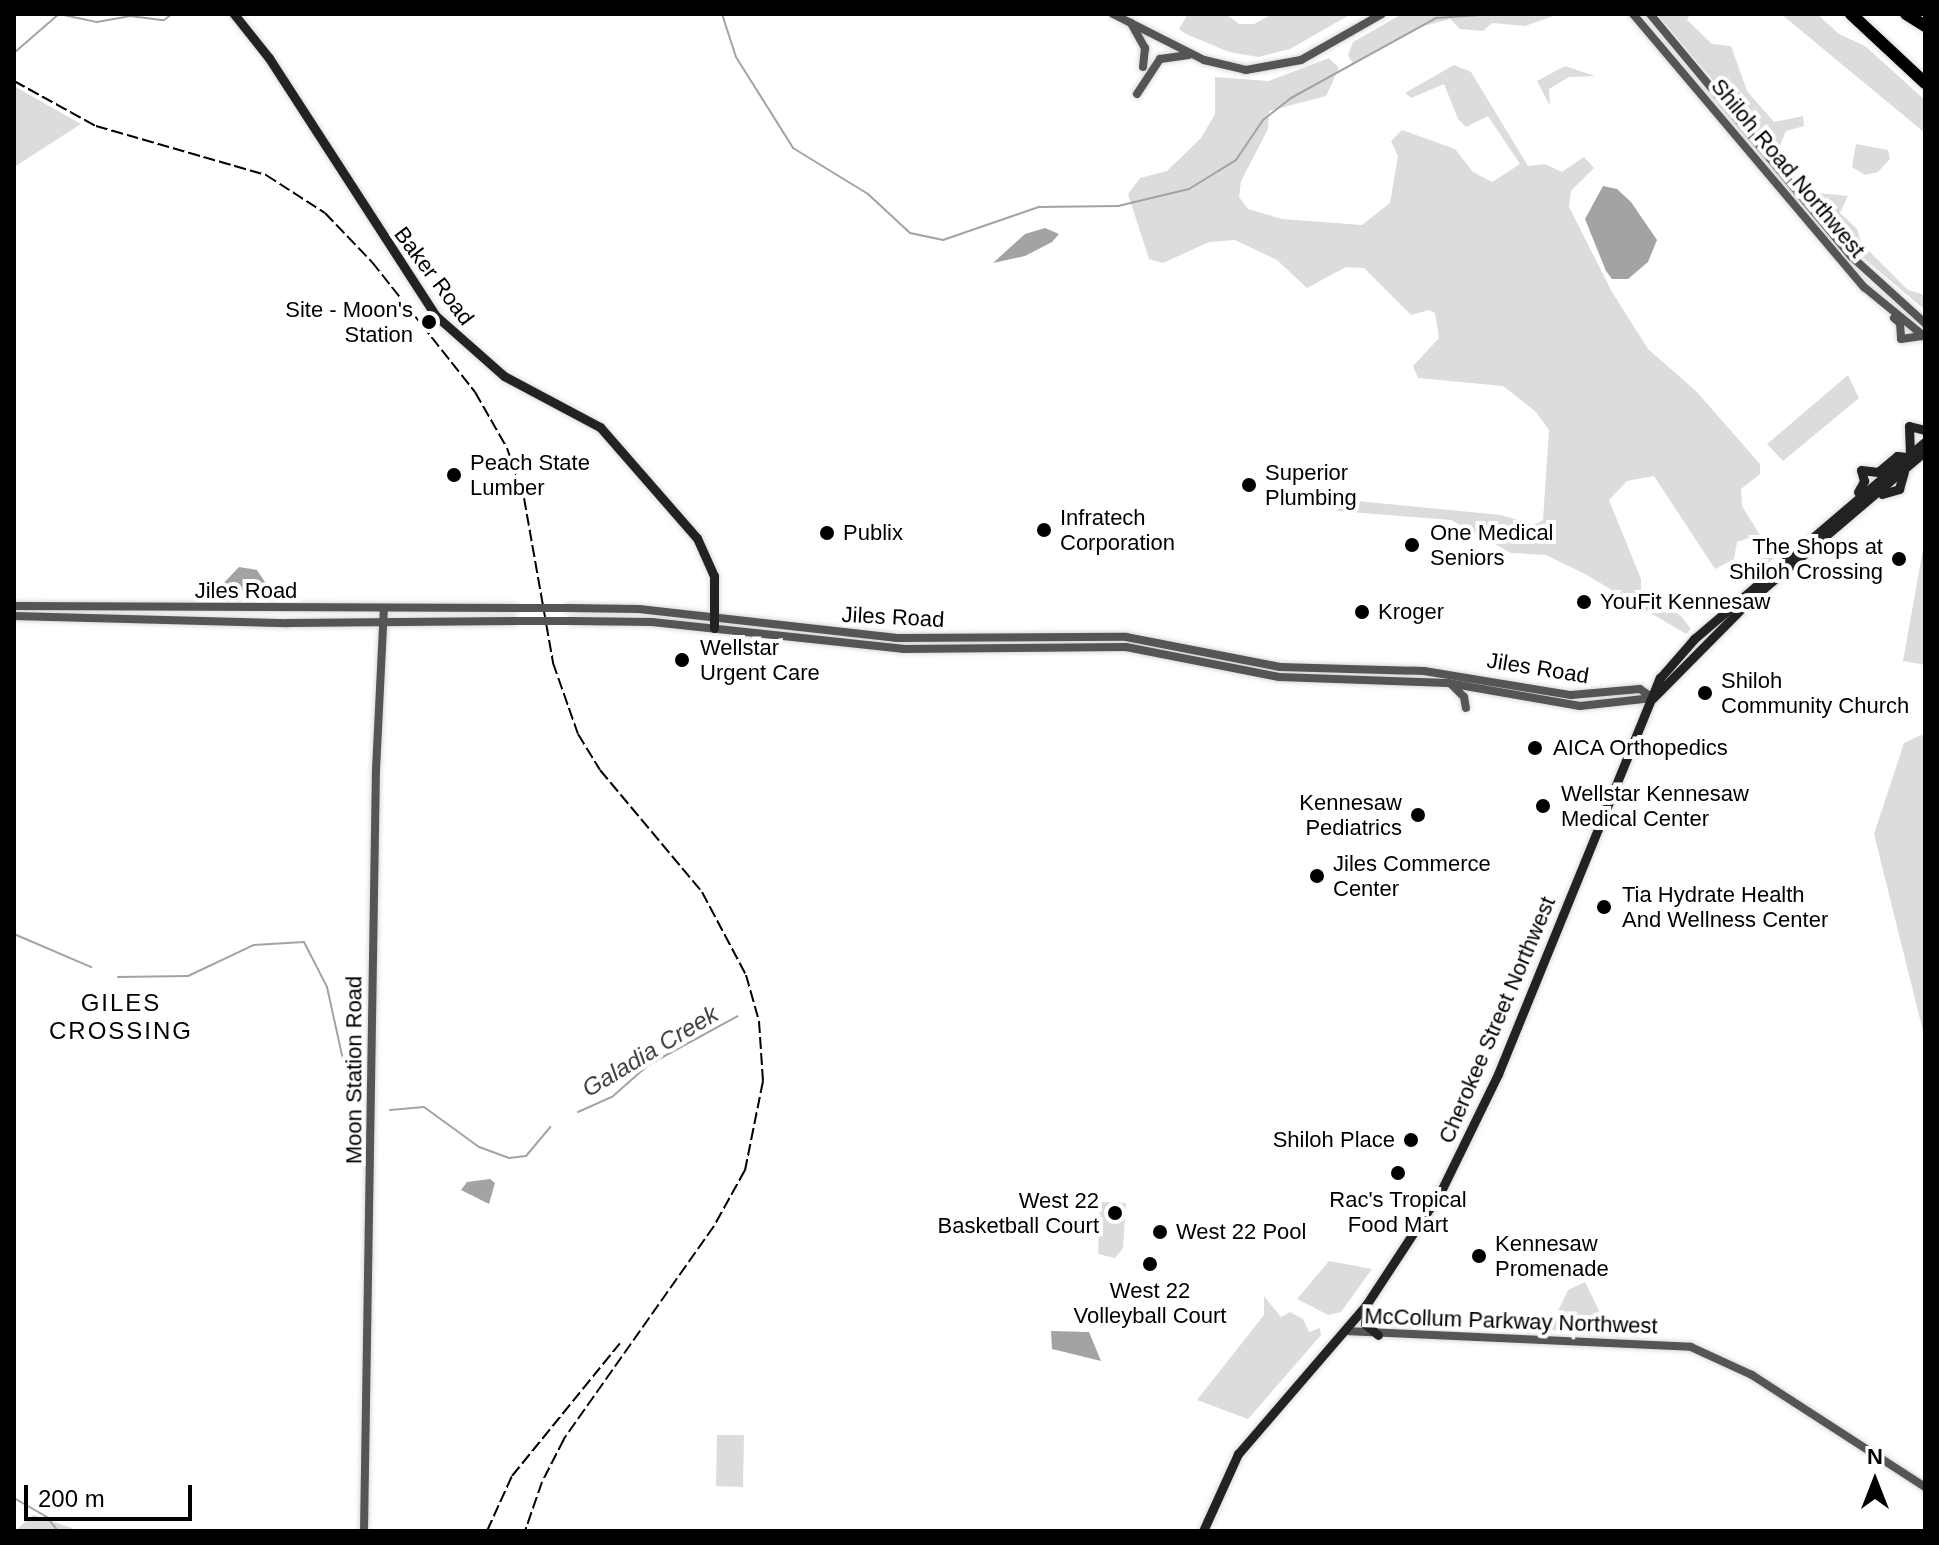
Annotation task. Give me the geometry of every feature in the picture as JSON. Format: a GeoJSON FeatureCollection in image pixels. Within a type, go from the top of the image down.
{"type":"FeatureCollection","features":[{"type":"Feature","properties":{"kind":"highway"},"geometry":{"type":"LineString","coordinates":[[1851,14],[1925,83]]}},
{"type":"Feature","properties":{"kind":"highway"},"geometry":{"type":"LineString","coordinates":[[1906,14],[1925,26]]}},
{"type":"Feature","properties":{"kind":"main road","name":"Baker Road"},"geometry":{"type":"LineString","coordinates":[[234,14],[269,58],[435,315],[504,376],[600,427],[697,538],[714,576],[714,623]]}},
{"type":"Feature","properties":{"kind":"main road"},"geometry":{"type":"LineString","coordinates":[[1857,499],[1864,481],[1861,470],[1878,472],[1897,456],[1915,455],[1909,426],[1925,430]]}},
{"type":"Feature","properties":{"kind":"main road","name":"Cherokee Street Northwest"},"geometry":{"type":"LineString","coordinates":[[1653,698],[1739,610],[1857,511],[1890,488],[1899,489],[1900,476],[1925,442]]}},
{"type":"Feature","properties":{"kind":"main road","name":"Cherokee Street Northwest"},"geometry":{"type":"LineString","coordinates":[[1203,1531],[1238,1454],[1366,1305],[1432,1205],[1493,1086],[1660,678],[1694,639],[1857,499],[1915,455]]}},
{"type":"Feature","properties":{"kind":"main road"},"geometry":{"type":"LineString","coordinates":[[1366,1305],[1365,1324],[1378,1335]]}},
{"type":"Feature","properties":{"kind":"street"},"geometry":{"type":"LineString","coordinates":[[1113,14],[1193,55],[1234,69],[1282,66],[1382,14]]}},
{"type":"Feature","properties":{"kind":"street","name":"Shiloh Road Northwest"},"geometry":{"type":"LineString","coordinates":[[1633,14],[1870,292],[1924,336]]}},
{"type":"Feature","properties":{"kind":"street","name":"Shiloh Road Northwest"},"geometry":{"type":"LineString","coordinates":[[1650,14],[1851,256],[1925,323]]}},
{"type":"Feature","properties":{"kind":"street"},"geometry":{"type":"LineString","coordinates":[[1130,23],[1145,48],[1143,67]]}},
{"type":"Feature","properties":{"kind":"street"},"geometry":{"type":"LineString","coordinates":[[1137,94],[1160,59],[1193,55]]}},
{"type":"Feature","properties":{"kind":"street"},"geometry":{"type":"LineString","coordinates":[[1870,292],[1900,323],[1901,339],[1924,336]]}},
{"type":"Feature","properties":{"kind":"street","name":"Jiles Road"},"geometry":{"type":"LineString","coordinates":[[14,606],[568,608],[897,638],[1136,637],[1262,665],[1424,671],[1582,696],[1640,689],[1653,698]]}},
{"type":"Feature","properties":{"kind":"street","name":"Moon Station Road"},"geometry":{"type":"LineString","coordinates":[[364,1531],[376,770],[384,609]]}},
{"type":"Feature","properties":{"kind":"street","name":"Jiles Road"},"geometry":{"type":"LineString","coordinates":[[14,616],[714,623],[903,649],[1126,647],[1279,677],[1448,683],[1567,704],[1627,703],[1653,698]]}},
{"type":"Feature","properties":{"kind":"street"},"geometry":{"type":"LineString","coordinates":[[1448,683],[1460,691],[1466,708]]}},
{"type":"Feature","properties":{"kind":"street"},"geometry":{"type":"LineString","coordinates":[[1627,703],[1645,714]]}},
{"type":"Feature","properties":{"kind":"street","name":"McCollum Parkway Northwest"},"geometry":{"type":"LineString","coordinates":[[1345,1331],[1378,1335],[1486,1334],[1691,1347],[1752,1375],[1925,1487]]}},
{"type":"Feature","properties":{"kind":"shaded area"},"geometry":{"type":"Polygon","coordinates":[[[1188,14],[1227,15],[1239,24],[1254,24],[1273,14],[1351,14],[1290,49],[1258,57],[1229,52],[1186,34],[1179,29],[1188,14]]]}},
{"type":"Feature","properties":{"kind":"shaded area"},"geometry":{"type":"Polygon","coordinates":[[[1402,14],[1559,14],[1525,26],[1492,23],[1483,31],[1460,29],[1450,19],[1424,26],[1353,64],[1348,55],[1353,42],[1402,14]]]}},
{"type":"Feature","properties":{"kind":"shaded area"},"geometry":{"type":"Polygon","coordinates":[[[1657,14],[1690,14],[1687,20],[1712,44],[1731,46],[1747,91],[1774,122],[1803,116],[1804,126],[1786,131],[1779,148],[1766,143],[1657,14]]]}},
{"type":"Feature","properties":{"kind":"shaded area"},"geometry":{"type":"Polygon","coordinates":[[[1781,14],[1817,14],[1839,34],[1865,46],[1925,100],[1925,133],[1781,14]]]}},
{"type":"Feature","properties":{"kind":"shaded area"},"geometry":{"type":"Polygon","coordinates":[[[1329,58],[1339,68],[1326,96],[1269,111],[1268,129],[1241,181],[1239,197],[1248,209],[1282,219],[1362,225],[1390,203],[1398,156],[1391,141],[1402,130],[1455,149],[1473,172],[1492,182],[1520,164],[1488,116],[1466,127],[1458,119],[1444,84],[1411,98],[1405,93],[1454,65],[1471,72],[1528,166],[1545,164],[1562,172],[1584,157],[1594,168],[1571,191],[1569,207],[1612,292],[1648,349],[1696,391],[1760,464],[1760,474],[1741,489],[1742,506],[1774,558],[1766,565],[1748,538],[1737,542],[1734,559],[1715,569],[1654,476],[1627,481],[1609,500],[1641,579],[1641,590],[1681,616],[1691,629],[1686,634],[1585,574],[1546,555],[1511,553],[1451,520],[1337,511],[1342,504],[1357,501],[1501,515],[1534,525],[1543,520],[1549,430],[1536,412],[1503,386],[1418,378],[1413,366],[1439,338],[1435,313],[1429,310],[1411,315],[1364,268],[1346,267],[1307,288],[1277,260],[1235,240],[1209,242],[1163,263],[1149,259],[1128,194],[1140,178],[1167,171],[1201,138],[1215,114],[1215,77],[1269,81],[1329,58]]]}},
{"type":"Feature","properties":{"kind":"shaded area"},"geometry":{"type":"Polygon","coordinates":[[[1565,66],[1595,76],[1569,77],[1549,89],[1550,106],[1537,81],[1565,66]]]}},
{"type":"Feature","properties":{"kind":"shaded area"},"geometry":{"type":"Polygon","coordinates":[[[14,86],[81,124],[14,167],[14,86]]]}},
{"type":"Feature","properties":{"kind":"shaded area"},"geometry":{"type":"Polygon","coordinates":[[[1856,144],[1888,150],[1890,159],[1878,172],[1865,175],[1852,167],[1856,144]]]}},
{"type":"Feature","properties":{"kind":"shaded area"},"geometry":{"type":"Polygon","coordinates":[[[1603,186],[1617,189],[1631,202],[1657,240],[1648,262],[1628,279],[1612,279],[1606,271],[1585,219],[1603,186]]]}},
{"type":"Feature","properties":{"kind":"shaded area"},"geometry":{"type":"Polygon","coordinates":[[[1818,193],[1848,196],[1840,213],[1857,229],[1862,244],[1908,290],[1925,295],[1925,310],[1859,254],[1817,203],[1818,193]]]}},
{"type":"Feature","properties":{"kind":"shaded area"},"geometry":{"type":"Polygon","coordinates":[[[1045,228],[1059,234],[1052,242],[1025,256],[993,263],[1025,234],[1045,228]]]}},
{"type":"Feature","properties":{"kind":"shaded area"},"geometry":{"type":"Polygon","coordinates":[[[1848,375],[1859,398],[1783,461],[1767,444],[1848,375]]]}},
{"type":"Feature","properties":{"kind":"shaded area"},"geometry":{"type":"Polygon","coordinates":[[[1925,538],[1925,665],[1903,661],[1925,538]]]}},
{"type":"Feature","properties":{"kind":"shaded area"},"geometry":{"type":"Polygon","coordinates":[[[239,567],[257,570],[275,597],[257,590],[215,592],[239,567]]]}},
{"type":"Feature","properties":{"kind":"shaded area"},"geometry":{"type":"Polygon","coordinates":[[[1925,733],[1925,1039],[1874,834],[1904,743],[1925,733]]]}},
{"type":"Feature","properties":{"kind":"shaded area"},"geometry":{"type":"Polygon","coordinates":[[[490,1179],[495,1183],[489,1204],[461,1190],[467,1182],[490,1179]]]}},
{"type":"Feature","properties":{"kind":"shaded area"},"geometry":{"type":"Polygon","coordinates":[[[1100,1202],[1126,1203],[1123,1248],[1115,1258],[1098,1254],[1100,1202]]]}},
{"type":"Feature","properties":{"kind":"shaded area"},"geometry":{"type":"Polygon","coordinates":[[[1329,1261],[1372,1269],[1341,1312],[1328,1315],[1297,1299],[1329,1261]]]}},
{"type":"Feature","properties":{"kind":"shaded area"},"geometry":{"type":"Polygon","coordinates":[[[1585,1282],[1610,1333],[1549,1330],[1568,1290],[1585,1282]]]}},
{"type":"Feature","properties":{"kind":"shaded area"},"geometry":{"type":"Polygon","coordinates":[[[1264,1296],[1281,1317],[1290,1312],[1303,1319],[1309,1332],[1320,1328],[1321,1335],[1248,1419],[1197,1400],[1264,1315],[1264,1296]]]}},
{"type":"Feature","properties":{"kind":"shaded area"},"geometry":{"type":"Polygon","coordinates":[[[1051,1331],[1089,1332],[1101,1361],[1052,1349],[1051,1331]]]}},
{"type":"Feature","properties":{"kind":"shaded area"},"geometry":{"type":"Polygon","coordinates":[[[717,1435],[744,1435],[743,1487],[716,1486],[717,1435]]]}},
{"type":"Feature","properties":{"kind":"shaded area"},"geometry":{"type":"Polygon","coordinates":[[[33,1515],[72,1528],[72,1531],[15,1531],[33,1515]]]}},
{"type":"Feature","properties":{"kind":"waterway"},"geometry":{"type":"LineString","coordinates":[[15,52],[59,14],[97,22],[130,16],[164,20],[172,14]]}},
{"type":"Feature","properties":{"kind":"waterway"},"geometry":{"type":"LineString","coordinates":[[722,14],[736,57],[793,148],[868,194],[910,233],[943,240],[1039,207],[1118,206],[1189,189],[1236,160],[1263,120],[1291,98],[1436,18],[1495,14]]}},
{"type":"Feature","properties":{"kind":"waterway","name":"Galadia Creek"},"geometry":{"type":"LineString","coordinates":[[14,934],[91,967]]}},
{"type":"Feature","properties":{"kind":"waterway","name":"Galadia Creek"},"geometry":{"type":"LineString","coordinates":[[118,977],[188,976],[254,945],[304,942],[327,987],[344,1064],[359,1101]]}},
{"type":"Feature","properties":{"kind":"waterway","name":"Galadia Creek"},"geometry":{"type":"LineString","coordinates":[[578,1112],[612,1097],[648,1065],[738,1016]]}},
{"type":"Feature","properties":{"kind":"waterway","name":"Galadia Creek"},"geometry":{"type":"LineString","coordinates":[[390,1110],[424,1107],[479,1147],[509,1158],[526,1156],[550,1127]]}},
{"type":"Feature","properties":{"kind":"waterway"},"geometry":{"type":"LineString","coordinates":[[14,1498],[47,1517],[58,1531]]}},
{"type":"Feature","properties":{"kind":"railway"},"geometry":{"type":"LineString","coordinates":[[14,81],[96,126],[266,175],[325,213],[372,262],[475,392],[507,448],[524,498],[553,663],[578,734],[600,770],[702,892],[746,975],[759,1021],[763,1081],[745,1170],[714,1226],[564,1439],[542,1482],[525,1531]]}},
{"type":"Feature","properties":{"kind":"railway"},"geometry":{"type":"LineString","coordinates":[[487,1531],[512,1476],[620,1343]]}},
{"type":"Feature","properties":{"kind":"place","name":"Site - Moon's Station"},"geometry":{"type":"Point","coordinates":[429,322]}},
{"type":"Feature","properties":{"kind":"place","name":"Peach State Lumber"},"geometry":{"type":"Point","coordinates":[454,475]}},
{"type":"Feature","properties":{"kind":"place","name":"Superior Plumbing"},"geometry":{"type":"Point","coordinates":[1249,485]}},
{"type":"Feature","properties":{"kind":"place","name":"Infratech Corporation"},"geometry":{"type":"Point","coordinates":[1044,530]}},
{"type":"Feature","properties":{"kind":"place","name":"Publix"},"geometry":{"type":"Point","coordinates":[827,533]}},
{"type":"Feature","properties":{"kind":"place","name":"One Medical Seniors"},"geometry":{"type":"Point","coordinates":[1412,545]}},
{"type":"Feature","properties":{"kind":"place","name":"The Shops at Shiloh Crossing"},"geometry":{"type":"Point","coordinates":[1899,559]}},
{"type":"Feature","properties":{"kind":"place","name":"YouFit Kennesaw"},"geometry":{"type":"Point","coordinates":[1584,602]}},
{"type":"Feature","properties":{"kind":"place","name":"Kroger"},"geometry":{"type":"Point","coordinates":[1362,612]}},
{"type":"Feature","properties":{"kind":"place","name":"Wellstar Urgent Care"},"geometry":{"type":"Point","coordinates":[682,660]}},
{"type":"Feature","properties":{"kind":"place","name":"Shiloh Community Church"},"geometry":{"type":"Point","coordinates":[1705,693]}},
{"type":"Feature","properties":{"kind":"place","name":"AICA Orthopedics"},"geometry":{"type":"Point","coordinates":[1535,748]}},
{"type":"Feature","properties":{"kind":"place","name":"Wellstar Kennesaw Medical Center"},"geometry":{"type":"Point","coordinates":[1543,806]}},
{"type":"Feature","properties":{"kind":"place","name":"Kennesaw Pediatrics"},"geometry":{"type":"Point","coordinates":[1418,815]}},
{"type":"Feature","properties":{"kind":"place","name":"Jiles Commerce Center"},"geometry":{"type":"Point","coordinates":[1317,876]}},
{"type":"Feature","properties":{"kind":"place","name":"Tia Hydrate Health And Wellness Center"},"geometry":{"type":"Point","coordinates":[1604,907]}},
{"type":"Feature","properties":{"kind":"place","name":"Shiloh Place"},"geometry":{"type":"Point","coordinates":[1411,1140]}},
{"type":"Feature","properties":{"kind":"place","name":"Rac's Tropical Food Mart"},"geometry":{"type":"Point","coordinates":[1398,1173]}},
{"type":"Feature","properties":{"kind":"place","name":"West 22 Basketball Court"},"geometry":{"type":"Point","coordinates":[1115,1213]}},
{"type":"Feature","properties":{"kind":"place","name":"West 22 Pool"},"geometry":{"type":"Point","coordinates":[1160,1232]}},
{"type":"Feature","properties":{"kind":"place","name":"Kennesaw Promenade"},"geometry":{"type":"Point","coordinates":[1479,1256]}},
{"type":"Feature","properties":{"kind":"place","name":"West 22 Volleyball Court"},"geometry":{"type":"Point","coordinates":[1150,1264]}},
{"type":"Feature","properties":{"kind":"district","name":"GILES CROSSING"},"geometry":{"type":"Point","coordinates":[121,1017]}}]}
